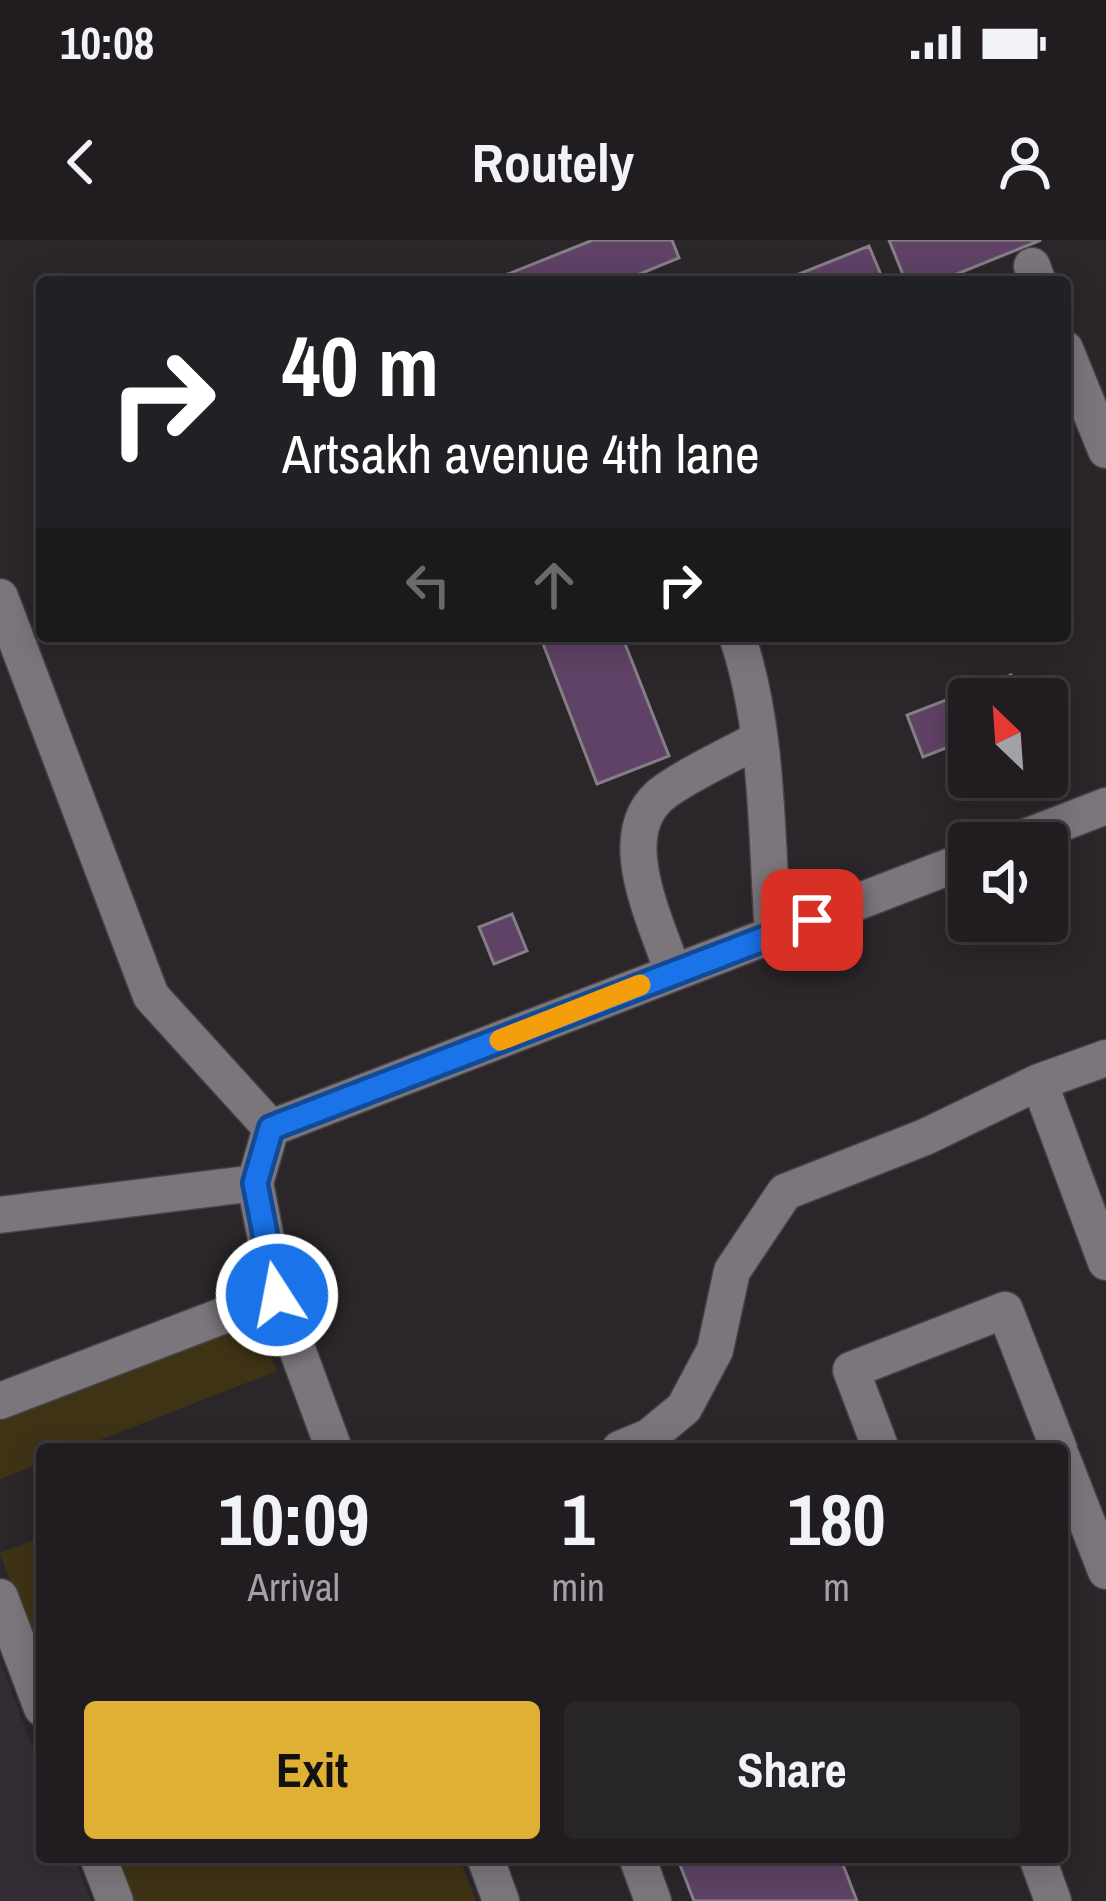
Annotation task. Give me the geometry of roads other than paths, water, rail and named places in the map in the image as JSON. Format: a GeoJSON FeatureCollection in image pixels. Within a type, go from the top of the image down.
{"type":"FeatureCollection","features":[{"type":"Feature","properties":{"kind":"street"},"geometry":{"type":"LineString","coordinates":[[1071,364],[1106,450]]}},
{"type":"Feature","properties":{"kind":"street"},"geometry":{"type":"LineString","coordinates":[[0,597],[151,996],[271,1128]]}},
{"type":"Feature","properties":{"kind":"street"},"geometry":{"type":"LineString","coordinates":[[739,642],[750,675],[759,740],[773,934]]}},
{"type":"Feature","properties":{"kind":"street"},"geometry":{"type":"LineString","coordinates":[[673,973],[635,850],[639,826],[663,792],[759,740]]}},
{"type":"Feature","properties":{"kind":"street"},"geometry":{"type":"LineString","coordinates":[[1064,822],[1106,806]]}},
{"type":"Feature","properties":{"kind":"street"},"geometry":{"type":"LineString","coordinates":[[271,1128],[948,867]]}},
{"type":"Feature","properties":{"kind":"street"},"geometry":{"type":"LineString","coordinates":[[634,1443],[684,1408],[715,1350],[732,1271],[785,1192],[926,1137],[1039,1082],[1106,1058]]}},
{"type":"Feature","properties":{"kind":"street"},"geometry":{"type":"LineString","coordinates":[[1039,1082],[1106,1262]]}},
{"type":"Feature","properties":{"kind":"street"},"geometry":{"type":"LineString","coordinates":[[271,1128],[255,1183],[277,1295],[332,1443]]}},
{"type":"Feature","properties":{"kind":"street"},"geometry":{"type":"LineString","coordinates":[[0,1215],[255,1183]]}},
{"type":"Feature","properties":{"kind":"street"},"geometry":{"type":"LineString","coordinates":[[0,1401],[277,1295]]}},
{"type":"Feature","properties":{"kind":"street"},"geometry":{"type":"LineString","coordinates":[[879,1443],[851,1370],[1005,1310],[1057,1443]]}},
{"type":"Feature","properties":{"kind":"street"},"geometry":{"type":"LineString","coordinates":[[1068,1473],[1106,1571]]}},
{"type":"Feature","properties":{"kind":"street"},"geometry":{"type":"LineString","coordinates":[[0,1597],[36,1692]]}},
{"type":"Feature","properties":{"kind":"street"},"geometry":{"type":"LineString","coordinates":[[100,1863],[115,1901]]}},
{"type":"Feature","properties":{"kind":"street"},"geometry":{"type":"LineString","coordinates":[[487,1863],[501,1901]]}},
{"type":"Feature","properties":{"kind":"street"},"geometry":{"type":"LineString","coordinates":[[639,1863],[653,1901]]}},
{"type":"Feature","properties":{"kind":"street"},"geometry":{"type":"LineString","coordinates":[[1038,1863],[1053,1901]]}}]}
